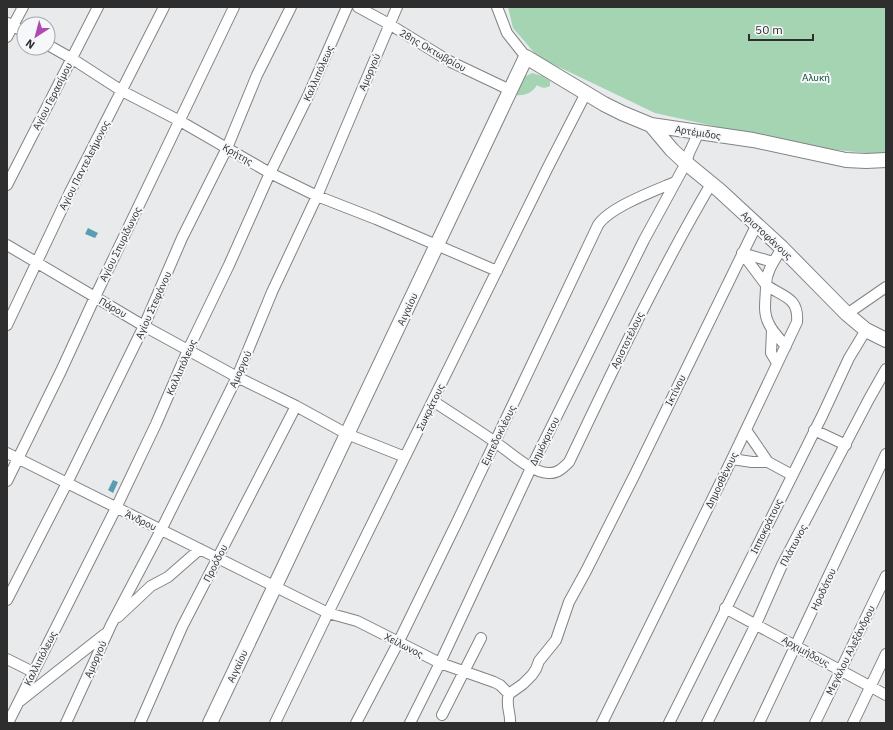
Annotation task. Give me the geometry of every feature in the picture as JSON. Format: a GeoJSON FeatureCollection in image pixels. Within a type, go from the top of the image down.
{"type":"FeatureCollection","features":[{"type":"Feature","properties":{"kind":"main road","name":"Αιγαίου"},"geometry":{"type":"LineString","coordinates":[[210,723],[526,57]]}},
{"type":"Feature","properties":{"kind":"main road","name":"Αρτέμιδος"},"geometry":{"type":"LineString","coordinates":[[526,57],[622,113],[652,125],[753,140],[846,160],[866,162],[886,160]]}},
{"type":"Feature","properties":{"kind":"main road","name":"Αριστοφάνους"},"geometry":{"type":"LineString","coordinates":[[652,125],[660,137],[686,163],[757,224],[847,314],[866,330],[886,340]]}},
{"type":"Feature","properties":{"kind":"street"},"geometry":{"type":"LineString","coordinates":[[7,37],[10,24],[23,7]]}},
{"type":"Feature","properties":{"kind":"street","name":"Αγίου Γερασίμου"},"geometry":{"type":"LineString","coordinates":[[7,185],[98,7]]}},
{"type":"Feature","properties":{"kind":"street","name":"Αγίου Παντελεήμονος"},"geometry":{"type":"LineString","coordinates":[[7,325],[70,192],[164,7]]}},
{"type":"Feature","properties":{"kind":"street","name":"Αγίου Σπυρίδωνος"},"geometry":{"type":"LineString","coordinates":[[7,482],[62,371],[95,297],[234,7]]}},
{"type":"Feature","properties":{"kind":"street","name":"Αγίου Στεφάνου"},"geometry":{"type":"LineString","coordinates":[[7,600],[67,483],[144,326],[182,238],[227,148],[257,76],[291,7]]}},
{"type":"Feature","properties":{"kind":"street","name":"Καλλιπόλεως"},"geometry":{"type":"LineString","coordinates":[[8,723],[116,508],[156,424],[188,350],[229,265],[270,173],[308,96],[347,7]]}},
{"type":"Feature","properties":{"kind":"street","name":"28ης Οκτωβρίου"},"geometry":{"type":"LineString","coordinates":[[358,7],[389,24],[449,61],[510,90]]}},
{"type":"Feature","properties":{"kind":"street","name":"Αμοργού"},"geometry":{"type":"LineString","coordinates":[[66,723],[108,632],[238,377],[272,292],[318,196],[397,7]]}},
{"type":"Feature","properties":{"kind":"street"},"geometry":{"type":"LineString","coordinates":[[497,7],[506,33],[526,57]]}},
{"type":"Feature","properties":{"kind":"street","name":"Κρήτης"},"geometry":{"type":"LineString","coordinates":[[56,50],[122,91],[180,121],[270,173],[318,196],[497,271]]}},
{"type":"Feature","properties":{"kind":"street","name":"Σωκράτους"},"geometry":{"type":"LineString","coordinates":[[275,723],[547,168],[586,93]]}},
{"type":"Feature","properties":{"kind":"street","name":"Δημόκριτου"},"geometry":{"type":"LineString","coordinates":[[410,723],[440,663],[531,468],[644,240],[686,163],[688,153],[699,132]]}},
{"type":"Feature","properties":{"kind":"street","name":"Εμπεδοκλέους"},"geometry":{"type":"LineString","coordinates":[[356,723],[398,643],[600,222],[610,214],[637,199],[675,182]]}},
{"type":"Feature","properties":{"kind":"street","name":"Αριστοτέλους"},"geometry":{"type":"LineString","coordinates":[[531,468],[548,473],[556,472],[564,468],[569,462],[655,286],[685,228],[711,184]]}},
{"type":"Feature","properties":{"kind":"street","name":"Ικτίνου"},"geometry":{"type":"LineString","coordinates":[[508,694],[523,684],[532,675],[539,661],[556,640],[569,602],[635,474],[757,224]]}},
{"type":"Feature","properties":{"kind":"street","name":"Πάρου"},"geometry":{"type":"LineString","coordinates":[[7,245],[144,326],[238,377],[347,434],[405,457]]}},
{"type":"Feature","properties":{"kind":"street"},"geometry":{"type":"LineString","coordinates":[[782,248],[766,277],[765,314],[772,330],[786,346]]}},
{"type":"Feature","properties":{"kind":"street"},"geometry":{"type":"LineString","coordinates":[[742,253],[773,262]]}},
{"type":"Feature","properties":{"kind":"street"},"geometry":{"type":"LineString","coordinates":[[742,253],[766,285]]}},
{"type":"Feature","properties":{"kind":"street","name":"Δημοσθένους"},"geometry":{"type":"LineString","coordinates":[[602,723],[732,459],[797,322],[798,312],[796,307],[789,300],[766,285]]}},
{"type":"Feature","properties":{"kind":"street"},"geometry":{"type":"LineString","coordinates":[[847,314],[886,287]]}},
{"type":"Feature","properties":{"kind":"street"},"geometry":{"type":"LineString","coordinates":[[772,330],[770,353],[778,363]]}},
{"type":"Feature","properties":{"kind":"street","name":"Ιπποκράτους"},"geometry":{"type":"LineString","coordinates":[[669,723],[849,358],[866,330]]}},
{"type":"Feature","properties":{"kind":"street","name":"Πλάτωνος"},"geometry":{"type":"LineString","coordinates":[[707,723],[756,624],[782,565],[846,446],[869,399],[886,370]]}},
{"type":"Feature","properties":{"kind":"street"},"geometry":{"type":"LineString","coordinates":[[433,401],[531,468]]}},
{"type":"Feature","properties":{"kind":"street","name":"Προόδου"},"geometry":{"type":"LineString","coordinates":[[140,723],[182,627],[296,406]]}},
{"type":"Feature","properties":{"kind":"street"},"geometry":{"type":"LineString","coordinates":[[746,430],[768,462],[792,475]]}},
{"type":"Feature","properties":{"kind":"street"},"geometry":{"type":"LineString","coordinates":[[814,430],[846,446]]}},
{"type":"Feature","properties":{"kind":"street","name":"Άνδρου"},"geometry":{"type":"LineString","coordinates":[[7,453],[275,587]]}},
{"type":"Feature","properties":{"kind":"street","name":"Ηροδότου"},"geometry":{"type":"LineString","coordinates":[[759,723],[886,454]]}},
{"type":"Feature","properties":{"kind":"street"},"geometry":{"type":"LineString","coordinates":[[732,459],[752,462],[768,462]]}},
{"type":"Feature","properties":{"kind":"street"},"geometry":{"type":"LineString","coordinates":[[7,709],[17,703],[108,632],[123,612],[151,586],[168,577],[200,549]]}},
{"type":"Feature","properties":{"kind":"street","name":"Μεγάλου Αλεξάνδρου"},"geometry":{"type":"LineString","coordinates":[[815,723],[886,576]]}},
{"type":"Feature","properties":{"kind":"street","name":"Χείλωνος"},"geometry":{"type":"LineString","coordinates":[[275,587],[328,613],[357,621],[440,663],[494,682],[500,685],[508,694]]}},
{"type":"Feature","properties":{"kind":"street","name":"Αρχιμήδους"},"geometry":{"type":"LineString","coordinates":[[725,608],[886,695]]}},
{"type":"Feature","properties":{"kind":"street"},"geometry":{"type":"LineString","coordinates":[[442,715],[481,638]]}},
{"type":"Feature","properties":{"kind":"street"},"geometry":{"type":"LineString","coordinates":[[853,723],[886,654]]}},
{"type":"Feature","properties":{"kind":"street"},"geometry":{"type":"LineString","coordinates":[[7,659],[33,672]]}},
{"type":"Feature","properties":{"kind":"street"},"geometry":{"type":"LineString","coordinates":[[508,694],[507,704],[510,720]]}},
{"type":"Feature","properties":{"kind":"green space","name":"Αλυκή"},"geometry":{"type":"Polygon","coordinates":[[[508,7],[886,7],[886,155],[808,147],[655,113],[538,57],[513,28],[508,7]]]}},
{"type":"Feature","properties":{"kind":"green space"},"geometry":{"type":"Polygon","coordinates":[[[532,73],[542,76],[550,81],[550,86],[543,88],[537,85],[528,93],[516,95],[524,77],[532,73]]]}},
{"type":"Feature","properties":{"kind":"water"},"geometry":{"type":"Polygon","coordinates":[[[88,228],[98,233],[95,238],[85,234],[88,228]]]}},
{"type":"Feature","properties":{"kind":"water"},"geometry":{"type":"Polygon","coordinates":[[[113,480],[118,482],[113,493],[108,490],[113,480]]]}}]}
